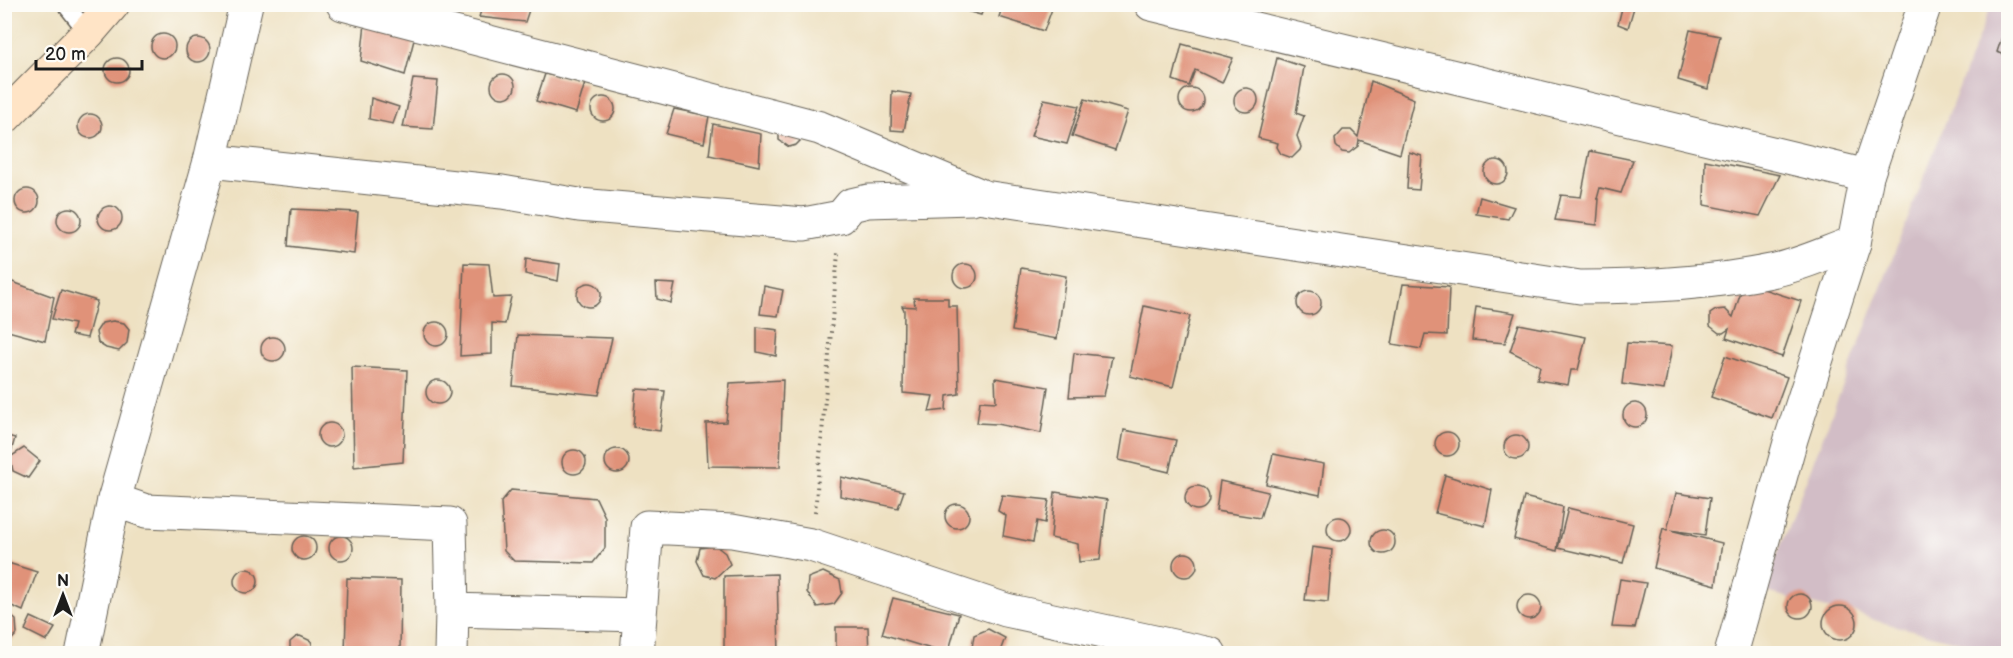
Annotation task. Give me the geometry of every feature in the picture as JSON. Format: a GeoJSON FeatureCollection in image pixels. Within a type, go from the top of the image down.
{"type":"FeatureCollection","features":[{"type":"Feature","properties":{"kind":"main road"},"geometry":{"type":"LineString","coordinates":[[4,118],[88,33],[113,4]]}},
{"type":"Feature","properties":{"kind":"street"},"geometry":{"type":"LineString","coordinates":[[82,654],[114,500],[210,161],[246,4]]}},
{"type":"Feature","properties":{"kind":"street"},"geometry":{"type":"LineString","coordinates":[[343,4],[820,128],[984,197]]}},
{"type":"Feature","properties":{"kind":"street"},"geometry":{"type":"LineString","coordinates":[[1151,4],[1867,176]]}},
{"type":"Feature","properties":{"kind":"street"},"geometry":{"type":"LineString","coordinates":[[1731,654],[1791,439],[1854,243],[1867,176],[1925,4]]}},
{"type":"Feature","properties":{"kind":"street"},"geometry":{"type":"LineString","coordinates":[[210,161],[502,192],[579,205],[804,224],[841,217],[851,205],[868,201],[984,197],[1580,287],[1638,287],[1706,282],[1774,271],[1854,243]]}},
{"type":"Feature","properties":{"kind":"street"},"geometry":{"type":"LineString","coordinates":[[114,500],[146,511],[450,524],[451,654]]}},
{"type":"Feature","properties":{"kind":"street"},"geometry":{"type":"LineString","coordinates":[[637,654],[647,527],[732,531],[811,545],[1006,610],[1210,654]]}},
{"type":"Feature","properties":{"kind":"street"},"geometry":{"type":"LineString","coordinates":[[452,610],[639,615]]}},
{"type":"Feature","properties":{"kind":"lane"},"geometry":{"type":"LineString","coordinates":[[65,4],[88,33]]}},
{"type":"Feature","properties":{"kind":"path"},"geometry":{"type":"LineString","coordinates":[[811,545],[841,217]]}},
{"type":"Feature","properties":{"kind":"shaded area"},"geometry":{"type":"Polygon","coordinates":[[[1991,5],[2008,5],[2008,653],[1877,621],[1842,607],[1831,609],[1763,591],[1991,5]]]}},
{"type":"Feature","properties":{"kind":"building"},"geometry":{"type":"Polygon","coordinates":[[[483,4],[531,4],[525,22],[479,17],[483,4]]]}},
{"type":"Feature","properties":{"kind":"building"},"geometry":{"type":"Polygon","coordinates":[[[941,4],[985,4],[981,15],[941,4]]]}},
{"type":"Feature","properties":{"kind":"building"},"geometry":{"type":"Polygon","coordinates":[[[1003,4],[1040,4],[1052,9],[1044,31],[999,17],[1003,4]]]}},
{"type":"Feature","properties":{"kind":"building"},"geometry":{"type":"Polygon","coordinates":[[[1623,4],[1635,4],[1628,28],[1618,24],[1623,4]]]}},
{"type":"Feature","properties":{"kind":"building"},"geometry":{"type":"Polygon","coordinates":[[[2008,19],[2008,56],[1997,52],[2008,19]]]}},
{"type":"Feature","properties":{"kind":"building"},"geometry":{"type":"Polygon","coordinates":[[[365,23],[415,36],[405,75],[361,61],[365,23]]]}},
{"type":"Feature","properties":{"kind":"building"},"geometry":{"type":"Polygon","coordinates":[[[1690,30],[1720,36],[1708,89],[1678,80],[1690,30]]]}},
{"type":"Feature","properties":{"kind":"building"},"geometry":{"type":"Polygon","coordinates":[[[163,34],[168,35],[174,41],[174,51],[168,57],[163,58],[158,57],[152,51],[151,46],[152,41],[158,35],[163,34]]]}},
{"type":"Feature","properties":{"kind":"building"},"geometry":{"type":"Polygon","coordinates":[[[198,38],[203,39],[209,45],[209,55],[203,61],[198,62],[193,61],[187,55],[186,50],[187,45],[193,39],[198,38]]]}},
{"type":"Feature","properties":{"kind":"building"},"geometry":{"type":"Polygon","coordinates":[[[1182,44],[1233,58],[1222,83],[1195,70],[1189,86],[1173,80],[1182,44]]]}},
{"type":"Feature","properties":{"kind":"building"},"geometry":{"type":"Polygon","coordinates":[[[117,58],[122,59],[128,65],[128,75],[122,81],[117,82],[112,81],[106,75],[105,70],[106,65],[112,59],[117,58]]]}},
{"type":"Feature","properties":{"kind":"building"},"geometry":{"type":"Polygon","coordinates":[[[1277,58],[1304,67],[1296,113],[1304,116],[1297,136],[1301,147],[1292,158],[1281,154],[1277,147],[1278,143],[1258,138],[1277,58]]]}},
{"type":"Feature","properties":{"kind":"building"},"geometry":{"type":"Polygon","coordinates":[[[503,74],[508,75],[514,81],[514,91],[508,97],[503,98],[498,97],[492,91],[491,86],[492,81],[498,75],[503,74]]]}},
{"type":"Feature","properties":{"kind":"building"},"geometry":{"type":"Polygon","coordinates":[[[545,74],[585,83],[576,113],[536,101],[545,74]]]}},
{"type":"Feature","properties":{"kind":"building"},"geometry":{"type":"Polygon","coordinates":[[[413,79],[438,81],[433,129],[403,127],[413,79]]]}},
{"type":"Feature","properties":{"kind":"building"},"geometry":{"type":"Polygon","coordinates":[[[1371,81],[1414,99],[1400,154],[1359,140],[1358,146],[1349,153],[1342,152],[1336,146],[1335,139],[1343,130],[1351,130],[1358,137],[1371,81]]]}},
{"type":"Feature","properties":{"kind":"building"},"geometry":{"type":"Polygon","coordinates":[[[1191,88],[1196,89],[1202,95],[1202,105],[1196,111],[1191,112],[1186,111],[1180,105],[1179,100],[1180,95],[1186,89],[1191,88]]]}},
{"type":"Feature","properties":{"kind":"building"},"geometry":{"type":"Polygon","coordinates":[[[1246,88],[1251,89],[1257,95],[1257,105],[1251,111],[1246,112],[1241,111],[1235,105],[1234,100],[1235,95],[1241,89],[1246,88]]]}},
{"type":"Feature","properties":{"kind":"building"},"geometry":{"type":"Polygon","coordinates":[[[892,91],[911,94],[904,131],[891,130],[892,91]]]}},
{"type":"Feature","properties":{"kind":"building"},"geometry":{"type":"Polygon","coordinates":[[[603,97],[608,98],[614,104],[614,114],[608,120],[603,121],[598,120],[592,114],[591,109],[592,104],[598,98],[603,97]]]}},
{"type":"Feature","properties":{"kind":"building"},"geometry":{"type":"Polygon","coordinates":[[[371,98],[399,107],[393,124],[369,119],[371,98]]]}},
{"type":"Feature","properties":{"kind":"building"},"geometry":{"type":"Polygon","coordinates":[[[1044,99],[1079,106],[1067,144],[1031,136],[1044,99]]]}},
{"type":"Feature","properties":{"kind":"building"},"geometry":{"type":"Polygon","coordinates":[[[1085,99],[1128,111],[1115,150],[1072,136],[1085,99]]]}},
{"type":"Feature","properties":{"kind":"building"},"geometry":{"type":"Polygon","coordinates":[[[674,109],[709,116],[704,143],[666,134],[674,109]]]}},
{"type":"Feature","properties":{"kind":"building"},"geometry":{"type":"Polygon","coordinates":[[[90,114],[95,115],[101,121],[101,131],[95,137],[90,138],[85,137],[79,131],[78,126],[79,121],[85,115],[90,114]]]}},
{"type":"Feature","properties":{"kind":"building"},"geometry":{"type":"Polygon","coordinates":[[[713,124],[761,134],[759,166],[709,155],[713,124]]]}},
{"type":"Feature","properties":{"kind":"building"},"geometry":{"type":"Polygon","coordinates":[[[779,133],[802,139],[796,145],[789,147],[779,140],[779,133]]]}},
{"type":"Feature","properties":{"kind":"building"},"geometry":{"type":"Polygon","coordinates":[[[1590,151],[1633,160],[1621,193],[1600,188],[1597,199],[1599,199],[1597,225],[1555,220],[1561,195],[1581,197],[1590,151]]]}},
{"type":"Feature","properties":{"kind":"building"},"geometry":{"type":"Polygon","coordinates":[[[1409,152],[1422,156],[1419,190],[1407,189],[1409,152]]]}},
{"type":"Feature","properties":{"kind":"building"},"geometry":{"type":"Polygon","coordinates":[[[1496,160],[1501,161],[1507,167],[1507,177],[1501,183],[1496,184],[1491,183],[1485,177],[1484,172],[1485,167],[1491,161],[1496,160]]]}},
{"type":"Feature","properties":{"kind":"building"},"geometry":{"type":"Polygon","coordinates":[[[1705,160],[1780,175],[1760,216],[1704,205],[1705,160]]]}},
{"type":"Feature","properties":{"kind":"building"},"geometry":{"type":"Polygon","coordinates":[[[27,189],[32,190],[38,196],[38,206],[32,212],[27,213],[22,212],[16,206],[15,201],[16,196],[22,190],[27,189]]]}},
{"type":"Feature","properties":{"kind":"building"},"geometry":{"type":"Polygon","coordinates":[[[1480,197],[1514,207],[1508,219],[1476,214],[1480,197]]]}},
{"type":"Feature","properties":{"kind":"building"},"geometry":{"type":"Polygon","coordinates":[[[110,206],[115,207],[121,213],[121,223],[115,229],[110,230],[105,229],[99,223],[98,218],[99,213],[105,207],[110,206]]]}},
{"type":"Feature","properties":{"kind":"building"},"geometry":{"type":"Polygon","coordinates":[[[69,208],[74,209],[80,215],[80,225],[74,231],[69,232],[64,231],[58,225],[57,220],[58,215],[64,209],[69,208]]]}},
{"type":"Feature","properties":{"kind":"building"},"geometry":{"type":"Polygon","coordinates":[[[291,209],[358,212],[354,254],[288,246],[291,209]]]}},
{"type":"Feature","properties":{"kind":"building"},"geometry":{"type":"Polygon","coordinates":[[[526,259],[560,264],[558,281],[525,274],[526,259]]]}},
{"type":"Feature","properties":{"kind":"building"},"geometry":{"type":"Polygon","coordinates":[[[464,263],[489,264],[493,298],[511,297],[505,324],[492,323],[492,354],[460,356],[464,263]]]}},
{"type":"Feature","properties":{"kind":"building"},"geometry":{"type":"Polygon","coordinates":[[[965,264],[970,265],[976,271],[976,281],[970,287],[965,288],[960,287],[954,281],[953,276],[954,271],[960,265],[965,264]]]}},
{"type":"Feature","properties":{"kind":"building"},"geometry":{"type":"Polygon","coordinates":[[[1021,268],[1066,276],[1057,339],[1012,331],[1021,268]]]}},
{"type":"Feature","properties":{"kind":"building"},"geometry":{"type":"Polygon","coordinates":[[[7,280],[54,297],[45,341],[4,330],[4,293],[7,280]]]}},
{"type":"Feature","properties":{"kind":"building"},"geometry":{"type":"Polygon","coordinates":[[[589,283],[594,284],[600,290],[600,300],[594,306],[589,307],[584,306],[578,300],[577,295],[578,290],[584,284],[589,283]]]}},
{"type":"Feature","properties":{"kind":"building"},"geometry":{"type":"Polygon","coordinates":[[[656,283],[675,284],[671,303],[657,299],[656,283]]]}},
{"type":"Feature","properties":{"kind":"building"},"geometry":{"type":"Polygon","coordinates":[[[1744,283],[1801,301],[1782,357],[1726,338],[1729,329],[1719,333],[1710,326],[1710,314],[1716,310],[1725,309],[1733,317],[1744,283]]]}},
{"type":"Feature","properties":{"kind":"building"},"geometry":{"type":"Polygon","coordinates":[[[1403,284],[1449,287],[1447,335],[1425,334],[1421,349],[1392,344],[1403,284]]]}},
{"type":"Feature","properties":{"kind":"building"},"geometry":{"type":"Polygon","coordinates":[[[764,286],[783,290],[778,316],[760,314],[764,286]]]}},
{"type":"Feature","properties":{"kind":"building"},"geometry":{"type":"Polygon","coordinates":[[[61,290],[97,301],[87,338],[71,335],[74,324],[52,319],[61,290]]]}},
{"type":"Feature","properties":{"kind":"building"},"geometry":{"type":"Polygon","coordinates":[[[1309,291],[1314,292],[1320,298],[1320,308],[1314,314],[1309,315],[1304,314],[1298,308],[1297,303],[1298,298],[1304,292],[1309,291]]]}},
{"type":"Feature","properties":{"kind":"building"},"geometry":{"type":"Polygon","coordinates":[[[914,298],[948,298],[948,306],[957,306],[959,394],[947,396],[946,410],[929,412],[933,396],[903,393],[904,310],[902,306],[915,307],[914,298]]]}},
{"type":"Feature","properties":{"kind":"building"},"geometry":{"type":"Polygon","coordinates":[[[1144,306],[1190,316],[1173,387],[1130,376],[1144,306]]]}},
{"type":"Feature","properties":{"kind":"building"},"geometry":{"type":"Polygon","coordinates":[[[1476,307],[1515,313],[1505,343],[1472,340],[1476,307]]]}},
{"type":"Feature","properties":{"kind":"building"},"geometry":{"type":"Polygon","coordinates":[[[113,321],[124,323],[129,329],[127,343],[119,351],[106,348],[98,343],[96,332],[102,323],[113,321]]]}},
{"type":"Feature","properties":{"kind":"building"},"geometry":{"type":"Polygon","coordinates":[[[436,322],[441,323],[447,329],[447,339],[441,345],[436,346],[431,345],[425,339],[424,334],[425,329],[431,323],[436,322]]]}},
{"type":"Feature","properties":{"kind":"building"},"geometry":{"type":"Polygon","coordinates":[[[1519,324],[1586,337],[1578,370],[1571,370],[1568,385],[1537,380],[1540,366],[1510,351],[1519,324]]]}},
{"type":"Feature","properties":{"kind":"building"},"geometry":{"type":"Polygon","coordinates":[[[757,327],[778,330],[776,356],[757,352],[757,327]]]}},
{"type":"Feature","properties":{"kind":"building"},"geometry":{"type":"Polygon","coordinates":[[[518,335],[612,338],[599,395],[513,386],[518,335]]]}},
{"type":"Feature","properties":{"kind":"building"},"geometry":{"type":"Polygon","coordinates":[[[273,337],[278,338],[284,344],[284,354],[278,360],[273,361],[268,360],[262,354],[261,349],[262,344],[268,338],[273,337]]]}},
{"type":"Feature","properties":{"kind":"building"},"geometry":{"type":"Polygon","coordinates":[[[1627,343],[1672,346],[1664,390],[1622,384],[1627,343]]]}},
{"type":"Feature","properties":{"kind":"building"},"geometry":{"type":"Polygon","coordinates":[[[1074,353],[1112,357],[1104,396],[1069,397],[1074,353]]]}},
{"type":"Feature","properties":{"kind":"building"},"geometry":{"type":"Polygon","coordinates":[[[1725,356],[1787,377],[1772,418],[1711,397],[1725,356]]]}},
{"type":"Feature","properties":{"kind":"building"},"geometry":{"type":"Polygon","coordinates":[[[352,367],[407,370],[403,462],[354,467],[352,367]]]}},
{"type":"Feature","properties":{"kind":"building"},"geometry":{"type":"Polygon","coordinates":[[[995,378],[1048,387],[1041,433],[997,424],[977,423],[980,401],[996,402],[995,378]]]}},
{"type":"Feature","properties":{"kind":"building"},"geometry":{"type":"Polygon","coordinates":[[[438,380],[443,381],[449,387],[449,397],[443,403],[438,404],[433,403],[427,397],[426,392],[427,387],[433,381],[438,380]]]}},
{"type":"Feature","properties":{"kind":"building"},"geometry":{"type":"Polygon","coordinates":[[[783,380],[780,467],[708,466],[706,423],[726,422],[730,383],[783,380]]]}},
{"type":"Feature","properties":{"kind":"building"},"geometry":{"type":"Polygon","coordinates":[[[636,389],[665,391],[660,431],[633,427],[636,389]]]}},
{"type":"Feature","properties":{"kind":"building"},"geometry":{"type":"Polygon","coordinates":[[[1635,403],[1640,404],[1646,410],[1646,420],[1640,426],[1635,427],[1630,426],[1624,420],[1623,415],[1624,410],[1630,404],[1635,403]]]}},
{"type":"Feature","properties":{"kind":"building"},"geometry":{"type":"Polygon","coordinates":[[[330,423],[335,424],[341,430],[341,440],[335,446],[330,447],[325,446],[319,440],[318,435],[319,430],[325,424],[330,423]]]}},
{"type":"Feature","properties":{"kind":"building"},"geometry":{"type":"Polygon","coordinates":[[[1124,430],[1176,440],[1169,472],[1119,460],[1124,430]]]}},
{"type":"Feature","properties":{"kind":"building"},"geometry":{"type":"Polygon","coordinates":[[[1447,432],[1452,433],[1458,439],[1458,449],[1452,455],[1447,456],[1442,455],[1436,449],[1435,444],[1436,439],[1442,433],[1447,432]]]}},
{"type":"Feature","properties":{"kind":"building"},"geometry":{"type":"Polygon","coordinates":[[[4,435],[15,438],[5,473],[4,472],[4,435]]]}},
{"type":"Feature","properties":{"kind":"building"},"geometry":{"type":"Polygon","coordinates":[[[1516,435],[1521,436],[1527,442],[1527,452],[1521,458],[1516,459],[1511,458],[1505,452],[1504,447],[1505,442],[1511,436],[1516,435]]]}},
{"type":"Feature","properties":{"kind":"building"},"geometry":{"type":"Polygon","coordinates":[[[24,448],[40,461],[28,478],[13,471],[10,457],[24,448]]]}},
{"type":"Feature","properties":{"kind":"building"},"geometry":{"type":"Polygon","coordinates":[[[617,449],[622,450],[628,456],[628,466],[622,472],[617,473],[612,472],[606,466],[605,461],[606,456],[612,450],[617,449]]]}},
{"type":"Feature","properties":{"kind":"building"},"geometry":{"type":"Polygon","coordinates":[[[574,450],[579,451],[585,457],[585,467],[579,473],[574,474],[569,473],[563,467],[562,462],[563,457],[569,451],[574,450]]]}},
{"type":"Feature","properties":{"kind":"building"},"geometry":{"type":"Polygon","coordinates":[[[1273,454],[1324,464],[1320,495],[1266,484],[1273,454]]]}},
{"type":"Feature","properties":{"kind":"building"},"geometry":{"type":"Polygon","coordinates":[[[1445,475],[1492,490],[1485,526],[1435,513],[1445,475]]]}},
{"type":"Feature","properties":{"kind":"building"},"geometry":{"type":"Polygon","coordinates":[[[841,477],[904,491],[898,508],[840,496],[841,477]]]}},
{"type":"Feature","properties":{"kind":"building"},"geometry":{"type":"Polygon","coordinates":[[[1220,481],[1268,492],[1260,518],[1216,511],[1220,481]]]}},
{"type":"Feature","properties":{"kind":"building"},"geometry":{"type":"Polygon","coordinates":[[[1197,486],[1202,487],[1208,493],[1208,503],[1202,509],[1197,510],[1192,509],[1186,503],[1185,498],[1186,493],[1192,487],[1197,486]]]}},
{"type":"Feature","properties":{"kind":"building"},"geometry":{"type":"Polygon","coordinates":[[[511,490],[596,498],[605,517],[605,548],[593,563],[514,561],[504,551],[501,502],[511,490]]]}},
{"type":"Feature","properties":{"kind":"building"},"geometry":{"type":"Polygon","coordinates":[[[1055,492],[1107,500],[1100,560],[1079,562],[1078,544],[1051,538],[1055,492]]]}},
{"type":"Feature","properties":{"kind":"building"},"geometry":{"type":"Polygon","coordinates":[[[1676,493],[1710,498],[1705,535],[1670,530],[1722,543],[1716,585],[1654,568],[1663,528],[1667,530],[1676,493]]]}},
{"type":"Feature","properties":{"kind":"building"},"geometry":{"type":"Polygon","coordinates":[[[1002,495],[1049,500],[1045,523],[1037,521],[1033,542],[1003,536],[1006,516],[998,511],[1002,495]]]}},
{"type":"Feature","properties":{"kind":"building"},"geometry":{"type":"Polygon","coordinates":[[[1524,497],[1563,507],[1557,551],[1514,539],[1524,497]]]}},
{"type":"Feature","properties":{"kind":"building"},"geometry":{"type":"Polygon","coordinates":[[[957,504],[962,505],[968,511],[968,521],[962,527],[957,528],[952,527],[946,521],[945,516],[946,511],[952,505],[957,504]]]}},
{"type":"Feature","properties":{"kind":"building"},"geometry":{"type":"Polygon","coordinates":[[[1568,508],[1633,524],[1623,563],[1558,548],[1568,508]]]}},
{"type":"Feature","properties":{"kind":"building"},"geometry":{"type":"Polygon","coordinates":[[[1339,517],[1344,518],[1350,524],[1350,534],[1344,540],[1339,541],[1334,540],[1328,534],[1327,529],[1328,524],[1334,518],[1339,517]]]}},
{"type":"Feature","properties":{"kind":"building"},"geometry":{"type":"Polygon","coordinates":[[[1383,530],[1388,531],[1394,537],[1394,547],[1388,553],[1383,554],[1378,553],[1372,547],[1371,542],[1372,537],[1378,531],[1383,530]]]}},
{"type":"Feature","properties":{"kind":"building"},"geometry":{"type":"Polygon","coordinates":[[[304,536],[309,537],[315,543],[315,553],[309,559],[304,560],[299,559],[293,553],[292,548],[293,543],[299,537],[304,536]]]}},
{"type":"Feature","properties":{"kind":"building"},"geometry":{"type":"Polygon","coordinates":[[[341,536],[346,537],[352,543],[352,553],[346,559],[341,560],[336,559],[330,553],[329,548],[330,543],[336,537],[341,536]]]}},
{"type":"Feature","properties":{"kind":"building"},"geometry":{"type":"Polygon","coordinates":[[[716,546],[725,553],[730,564],[715,578],[704,575],[697,561],[700,548],[716,546]]]}},
{"type":"Feature","properties":{"kind":"building"},"geometry":{"type":"Polygon","coordinates":[[[1312,547],[1332,550],[1328,602],[1305,600],[1312,547]]]}},
{"type":"Feature","properties":{"kind":"building"},"geometry":{"type":"Polygon","coordinates":[[[1185,553],[1190,554],[1196,560],[1196,570],[1190,576],[1185,577],[1180,576],[1174,570],[1173,565],[1174,560],[1180,554],[1185,553]]]}},
{"type":"Feature","properties":{"kind":"building"},"geometry":{"type":"Polygon","coordinates":[[[5,562],[37,572],[23,611],[5,603],[5,562]]]}},
{"type":"Feature","properties":{"kind":"building"},"geometry":{"type":"Polygon","coordinates":[[[246,569],[251,570],[257,576],[257,586],[251,592],[246,593],[241,592],[235,586],[234,581],[235,576],[241,570],[246,569]]]}},
{"type":"Feature","properties":{"kind":"building"},"geometry":{"type":"Polygon","coordinates":[[[823,572],[840,580],[842,593],[834,604],[817,607],[807,592],[808,578],[823,572]]]}},
{"type":"Feature","properties":{"kind":"building"},"geometry":{"type":"Polygon","coordinates":[[[777,574],[779,654],[724,654],[724,576],[777,574]]]}},
{"type":"Feature","properties":{"kind":"building"},"geometry":{"type":"Polygon","coordinates":[[[347,578],[401,580],[400,654],[345,654],[347,578]]]}},
{"type":"Feature","properties":{"kind":"building"},"geometry":{"type":"Polygon","coordinates":[[[1620,579],[1646,583],[1635,628],[1612,627],[1620,579]]]}},
{"type":"Feature","properties":{"kind":"building"},"geometry":{"type":"Polygon","coordinates":[[[1800,594],[1805,595],[1811,601],[1811,611],[1805,617],[1800,618],[1795,617],[1789,611],[1788,606],[1789,601],[1795,595],[1800,594]]]}},
{"type":"Feature","properties":{"kind":"building"},"geometry":{"type":"Polygon","coordinates":[[[1529,595],[1534,596],[1540,602],[1540,612],[1534,618],[1529,619],[1524,618],[1518,612],[1517,607],[1518,602],[1524,596],[1529,595]]]}},
{"type":"Feature","properties":{"kind":"building"},"geometry":{"type":"Polygon","coordinates":[[[893,598],[959,614],[948,654],[882,634],[893,598]]]}},
{"type":"Feature","properties":{"kind":"building"},"geometry":{"type":"Polygon","coordinates":[[[1840,606],[1852,611],[1857,623],[1852,635],[1840,640],[1828,635],[1823,623],[1828,611],[1840,606]]]}},
{"type":"Feature","properties":{"kind":"building"},"geometry":{"type":"Polygon","coordinates":[[[4,610],[16,620],[17,634],[9,642],[4,640],[4,610]]]}},
{"type":"Feature","properties":{"kind":"building"},"geometry":{"type":"Polygon","coordinates":[[[31,617],[55,628],[47,641],[25,630],[31,617]]]}},
{"type":"Feature","properties":{"kind":"building"},"geometry":{"type":"Polygon","coordinates":[[[836,627],[868,627],[869,654],[836,654],[836,627]]]}},
{"type":"Feature","properties":{"kind":"building"},"geometry":{"type":"Polygon","coordinates":[[[988,629],[1005,638],[999,654],[971,654],[974,635],[988,629]]]}},
{"type":"Feature","properties":{"kind":"building"},"geometry":{"type":"Polygon","coordinates":[[[300,636],[311,641],[313,648],[311,654],[290,654],[290,642],[300,636]]]}}]}
